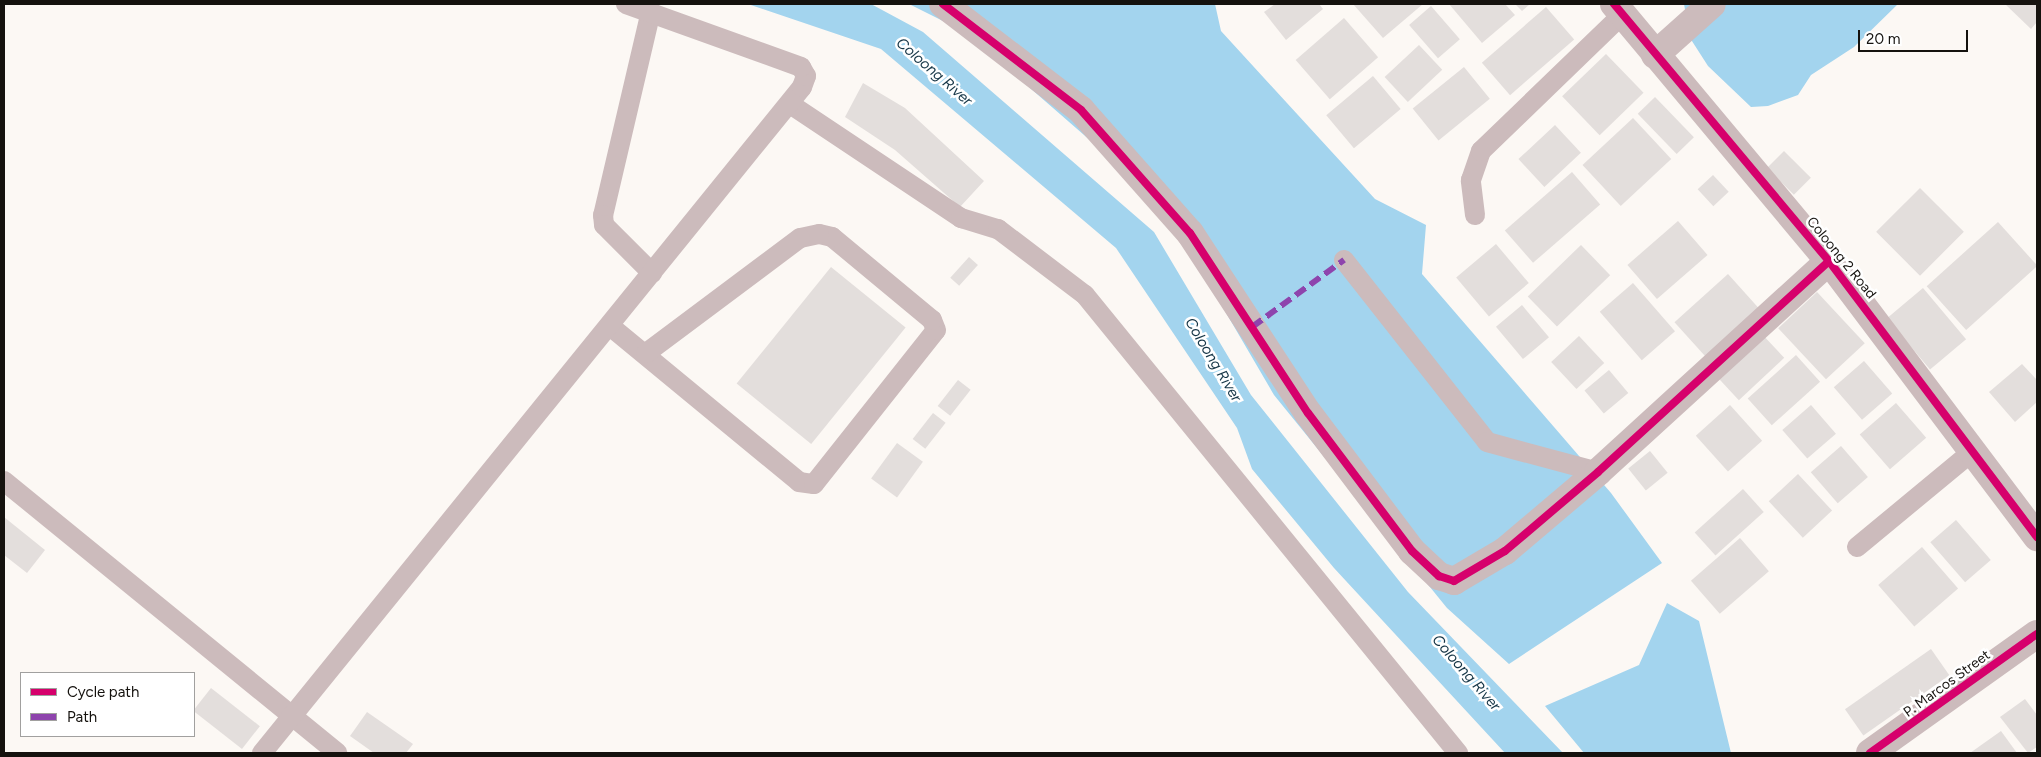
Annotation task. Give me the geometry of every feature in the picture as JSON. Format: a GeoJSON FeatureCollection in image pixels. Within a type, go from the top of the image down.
{"type":"FeatureCollection","features":[{"type":"Feature","properties":{"kind":"street"},"geometry":{"type":"LineString","coordinates":[[943,4],[1081,110],[1190,233],[1308,413],[1412,551],[1439,576],[1454,581],[1472,574],[1598,472],[1829,261]]}},
{"type":"Feature","properties":{"kind":"street"},"geometry":{"type":"LineString","coordinates":[[1655,55],[1712,4]]}},
{"type":"Feature","properties":{"kind":"street","name":"Coloong 2 Road"},"geometry":{"type":"LineString","coordinates":[[1618,9],[1829,261],[2037,537]]}},
{"type":"Feature","properties":{"kind":"street","name":"P. Marcos Street"},"geometry":{"type":"LineString","coordinates":[[1870,753],[2037,634]]}},
{"type":"Feature","properties":{"kind":"lane"},"geometry":{"type":"LineString","coordinates":[[262,753],[790,104],[806,76],[801,68],[651,11],[626,4]]}},
{"type":"Feature","properties":{"kind":"lane"},"geometry":{"type":"LineString","coordinates":[[1475,215],[1470,180],[1481,151],[1618,9]]}},
{"type":"Feature","properties":{"kind":"lane"},"geometry":{"type":"LineString","coordinates":[[651,11],[604,215],[604,225],[652,274]]}},
{"type":"Feature","properties":{"kind":"lane"},"geometry":{"type":"LineString","coordinates":[[790,104],[961,218],[998,229],[1085,296],[1458,753]]}},
{"type":"Feature","properties":{"kind":"lane"},"geometry":{"type":"LineString","coordinates":[[610,326],[646,353],[799,482],[814,484],[936,330],[932,320],[832,236],[819,234],[800,238],[646,353]]}},
{"type":"Feature","properties":{"kind":"lane"},"geometry":{"type":"LineString","coordinates":[[1344,260],[1487,442],[1598,472]]}},
{"type":"Feature","properties":{"kind":"lane"},"geometry":{"type":"LineString","coordinates":[[1857,547],[1974,451]]}},
{"type":"Feature","properties":{"kind":"lane"},"geometry":{"type":"LineString","coordinates":[[4,481],[337,753]]}},
{"type":"Feature","properties":{"kind":"water","name":"Coloong River"},"geometry":{"type":"Polygon","coordinates":[[[748,4],[871,4],[923,32],[1154,232],[1251,395],[1408,592],[1563,753],[1505,753],[1334,568],[1252,469],[1237,428],[1116,248],[881,49],[748,4]]]}},
{"type":"Feature","properties":{"kind":"water"},"geometry":{"type":"Polygon","coordinates":[[[909,4],[1215,4],[1221,31],[1375,199],[1426,225],[1422,274],[1611,493],[1662,563],[1509,664],[1447,608],[1274,395],[1173,222],[1115,162],[967,33],[909,4]]]}},
{"type":"Feature","properties":{"kind":"water"},"geometry":{"type":"Polygon","coordinates":[[[1684,4],[1898,4],[1854,47],[1811,75],[1798,95],[1768,106],[1751,107],[1708,66],[1690,38],[1684,4]]]}},
{"type":"Feature","properties":{"kind":"water"},"geometry":{"type":"Polygon","coordinates":[[[1667,603],[1699,621],[1731,753],[1584,753],[1545,706],[1639,665],[1667,603]]]}},
{"type":"Feature","properties":{"kind":"building"},"geometry":{"type":"Polygon","coordinates":[[[1275,4],[1319,4],[1323,9],[1286,40],[1264,12],[1275,4]]]}},
{"type":"Feature","properties":{"kind":"building"},"geometry":{"type":"Polygon","coordinates":[[[1353,4],[1423,4],[1383,38],[1353,4]]]}},
{"type":"Feature","properties":{"kind":"building"},"geometry":{"type":"Polygon","coordinates":[[[1449,4],[1505,4],[1515,15],[1482,43],[1449,4]]]}},
{"type":"Feature","properties":{"kind":"building"},"geometry":{"type":"Polygon","coordinates":[[[1515,4],[1530,4],[1522,11],[1515,4]]]}},
{"type":"Feature","properties":{"kind":"building"},"geometry":{"type":"Polygon","coordinates":[[[2005,4],[2037,4],[2037,22],[2031,29],[2005,4]]]}},
{"type":"Feature","properties":{"kind":"building"},"geometry":{"type":"Polygon","coordinates":[[[1431,6],[1460,39],[1438,58],[1409,25],[1431,6]]]}},
{"type":"Feature","properties":{"kind":"building"},"geometry":{"type":"Polygon","coordinates":[[[1546,7],[1574,39],[1510,95],[1482,63],[1546,7]]]}},
{"type":"Feature","properties":{"kind":"building"},"geometry":{"type":"Polygon","coordinates":[[[1344,18],[1378,57],[1330,99],[1296,60],[1344,18]]]}},
{"type":"Feature","properties":{"kind":"building"},"geometry":{"type":"Polygon","coordinates":[[[1419,45],[1442,70],[1408,102],[1385,77],[1419,45]]]}},
{"type":"Feature","properties":{"kind":"building"},"geometry":{"type":"Polygon","coordinates":[[[1606,54],[1644,93],[1600,135],[1562,96],[1606,54]]]}},
{"type":"Feature","properties":{"kind":"building"},"geometry":{"type":"Polygon","coordinates":[[[1464,67],[1490,99],[1439,140],[1413,109],[1464,67]]]}},
{"type":"Feature","properties":{"kind":"building"},"geometry":{"type":"Polygon","coordinates":[[[1373,76],[1401,109],[1354,148],[1326,115],[1373,76]]]}},
{"type":"Feature","properties":{"kind":"building"},"geometry":{"type":"Polygon","coordinates":[[[863,83],[905,108],[984,181],[960,207],[895,150],[845,117],[863,83]]]}},
{"type":"Feature","properties":{"kind":"building"},"geometry":{"type":"Polygon","coordinates":[[[1655,97],[1694,137],[1677,154],[1638,114],[1655,97]]]}},
{"type":"Feature","properties":{"kind":"building"},"geometry":{"type":"Polygon","coordinates":[[[1633,118],[1671,159],[1621,206],[1583,165],[1633,118]]]}},
{"type":"Feature","properties":{"kind":"building"},"geometry":{"type":"Polygon","coordinates":[[[1555,125],[1581,153],[1544,187],[1518,159],[1555,125]]]}},
{"type":"Feature","properties":{"kind":"building"},"geometry":{"type":"Polygon","coordinates":[[[1784,151],[1811,178],[1794,195],[1767,168],[1784,151]]]}},
{"type":"Feature","properties":{"kind":"building"},"geometry":{"type":"Polygon","coordinates":[[[1572,172],[1600,204],[1533,263],[1505,230],[1572,172]]]}},
{"type":"Feature","properties":{"kind":"building"},"geometry":{"type":"Polygon","coordinates":[[[1713,175],[1729,192],[1713,206],[1698,189],[1713,175]]]}},
{"type":"Feature","properties":{"kind":"building"},"geometry":{"type":"Polygon","coordinates":[[[1920,188],[1964,232],[1920,276],[1876,232],[1920,188]]]}},
{"type":"Feature","properties":{"kind":"building"},"geometry":{"type":"Polygon","coordinates":[[[1678,221],[1708,255],[1657,299],[1627,265],[1678,221]]]}},
{"type":"Feature","properties":{"kind":"building"},"geometry":{"type":"Polygon","coordinates":[[[1998,222],[2037,266],[1966,330],[1927,286],[1998,222]]]}},
{"type":"Feature","properties":{"kind":"building"},"geometry":{"type":"Polygon","coordinates":[[[1496,244],[1529,283],[1489,316],[1456,277],[1496,244]]]}},
{"type":"Feature","properties":{"kind":"building"},"geometry":{"type":"Polygon","coordinates":[[[1581,245],[1610,275],[1557,327],[1528,296],[1581,245]]]}},
{"type":"Feature","properties":{"kind":"building"},"geometry":{"type":"Polygon","coordinates":[[[969,257],[978,265],[959,286],[950,278],[969,257]]]}},
{"type":"Feature","properties":{"kind":"building"},"geometry":{"type":"Polygon","coordinates":[[[831,267],[906,327],[811,444],[737,384],[831,267]]]}},
{"type":"Feature","properties":{"kind":"building"},"geometry":{"type":"Polygon","coordinates":[[[1728,274],[1760,310],[1707,358],[1674,322],[1728,274]]]}},
{"type":"Feature","properties":{"kind":"building"},"geometry":{"type":"Polygon","coordinates":[[[1633,283],[1675,331],[1642,360],[1600,312],[1633,283]]]}},
{"type":"Feature","properties":{"kind":"building"},"geometry":{"type":"Polygon","coordinates":[[[1923,288],[1966,339],[1930,370],[1887,318],[1923,288]]]}},
{"type":"Feature","properties":{"kind":"building"},"geometry":{"type":"Polygon","coordinates":[[[1817,292],[1865,343],[1826,379],[1778,328],[1817,292]]]}},
{"type":"Feature","properties":{"kind":"building"},"geometry":{"type":"Polygon","coordinates":[[[1522,305],[1549,337],[1523,359],[1496,327],[1522,305]]]}},
{"type":"Feature","properties":{"kind":"building"},"geometry":{"type":"Polygon","coordinates":[[[1761,333],[1784,358],[1739,400],[1716,375],[1761,333]]]}},
{"type":"Feature","properties":{"kind":"building"},"geometry":{"type":"Polygon","coordinates":[[[1579,336],[1604,363],[1576,389],[1551,362],[1579,336]]]}},
{"type":"Feature","properties":{"kind":"building"},"geometry":{"type":"Polygon","coordinates":[[[1796,355],[1820,382],[1772,425],[1748,398],[1796,355]]]}},
{"type":"Feature","properties":{"kind":"building"},"geometry":{"type":"Polygon","coordinates":[[[1864,361],[1892,393],[1862,420],[1834,387],[1864,361]]]}},
{"type":"Feature","properties":{"kind":"building"},"geometry":{"type":"Polygon","coordinates":[[[2022,364],[2037,380],[2037,402],[2015,422],[1989,392],[2022,364]]]}},
{"type":"Feature","properties":{"kind":"building"},"geometry":{"type":"Polygon","coordinates":[[[1609,370],[1628,393],[1604,414],[1584,391],[1609,370]]]}},
{"type":"Feature","properties":{"kind":"building"},"geometry":{"type":"Polygon","coordinates":[[[958,380],[971,390],[950,416],[938,406],[958,380]]]}},
{"type":"Feature","properties":{"kind":"building"},"geometry":{"type":"Polygon","coordinates":[[[1896,403],[1926,438],[1890,469],[1860,434],[1896,403]]]}},
{"type":"Feature","properties":{"kind":"building"},"geometry":{"type":"Polygon","coordinates":[[[1730,405],[1762,441],[1728,471],[1696,436],[1730,405]]]}},
{"type":"Feature","properties":{"kind":"building"},"geometry":{"type":"Polygon","coordinates":[[[1811,405],[1836,434],[1807,459],[1782,430],[1811,405]]]}},
{"type":"Feature","properties":{"kind":"building"},"geometry":{"type":"Polygon","coordinates":[[[933,413],[946,423],[925,449],[913,439],[933,413]]]}},
{"type":"Feature","properties":{"kind":"building"},"geometry":{"type":"Polygon","coordinates":[[[897,443],[923,462],[897,497],[871,479],[897,443]]]}},
{"type":"Feature","properties":{"kind":"building"},"geometry":{"type":"Polygon","coordinates":[[[1841,446],[1868,477],[1838,503],[1811,472],[1841,446]]]}},
{"type":"Feature","properties":{"kind":"building"},"geometry":{"type":"Polygon","coordinates":[[[1650,451],[1668,473],[1646,490],[1628,469],[1650,451]]]}},
{"type":"Feature","properties":{"kind":"building"},"geometry":{"type":"Polygon","coordinates":[[[1798,474],[1832,511],[1803,538],[1769,501],[1798,474]]]}},
{"type":"Feature","properties":{"kind":"building"},"geometry":{"type":"Polygon","coordinates":[[[1743,489],[1764,512],[1715,556],[1695,532],[1743,489]]]}},
{"type":"Feature","properties":{"kind":"building"},"geometry":{"type":"Polygon","coordinates":[[[4,517],[45,550],[27,573],[4,555],[4,517]]]}},
{"type":"Feature","properties":{"kind":"building"},"geometry":{"type":"Polygon","coordinates":[[[1956,520],[1991,560],[1965,582],[1930,542],[1956,520]]]}},
{"type":"Feature","properties":{"kind":"building"},"geometry":{"type":"Polygon","coordinates":[[[1740,538],[1769,571],[1720,614],[1691,581],[1740,538]]]}},
{"type":"Feature","properties":{"kind":"building"},"geometry":{"type":"Polygon","coordinates":[[[1922,547],[1958,589],[1914,627],[1878,585],[1922,547]]]}},
{"type":"Feature","properties":{"kind":"building"},"geometry":{"type":"Polygon","coordinates":[[[1931,649],[1949,675],[1863,735],[1845,709],[1931,649]]]}},
{"type":"Feature","properties":{"kind":"building"},"geometry":{"type":"Polygon","coordinates":[[[211,688],[260,726],[242,749],[195,712],[195,708],[211,688]]]}},
{"type":"Feature","properties":{"kind":"building"},"geometry":{"type":"Polygon","coordinates":[[[2025,699],[2037,715],[2037,747],[2028,753],[2000,717],[2025,699]]]}},
{"type":"Feature","properties":{"kind":"building"},"geometry":{"type":"Polygon","coordinates":[[[367,712],[413,744],[406,753],[374,753],[350,736],[367,712]]]}},
{"type":"Feature","properties":{"kind":"building"},"geometry":{"type":"Polygon","coordinates":[[[2001,731],[2017,753],[1970,753],[2001,731]]]}},
{"type":"Feature","properties":{"kind":"marked path"},"geometry":{"type":"LineString","coordinates":[[1252,327],[1344,260]]}},
{"type":"Feature","properties":{"kind":"cycle path"},"geometry":{"type":"LineString","coordinates":[[943,4],[1081,110],[1190,233],[1308,413],[1412,551],[1439,576],[1454,581],[1505,551],[1598,472],[1829,261]]}},
{"type":"Feature","properties":{"kind":"cycle path"},"geometry":{"type":"LineString","coordinates":[[1614,4],[1829,261],[2037,537]]}},
{"type":"Feature","properties":{"kind":"cycle path"},"geometry":{"type":"LineString","coordinates":[[1870,753],[2037,634]]}}]}
